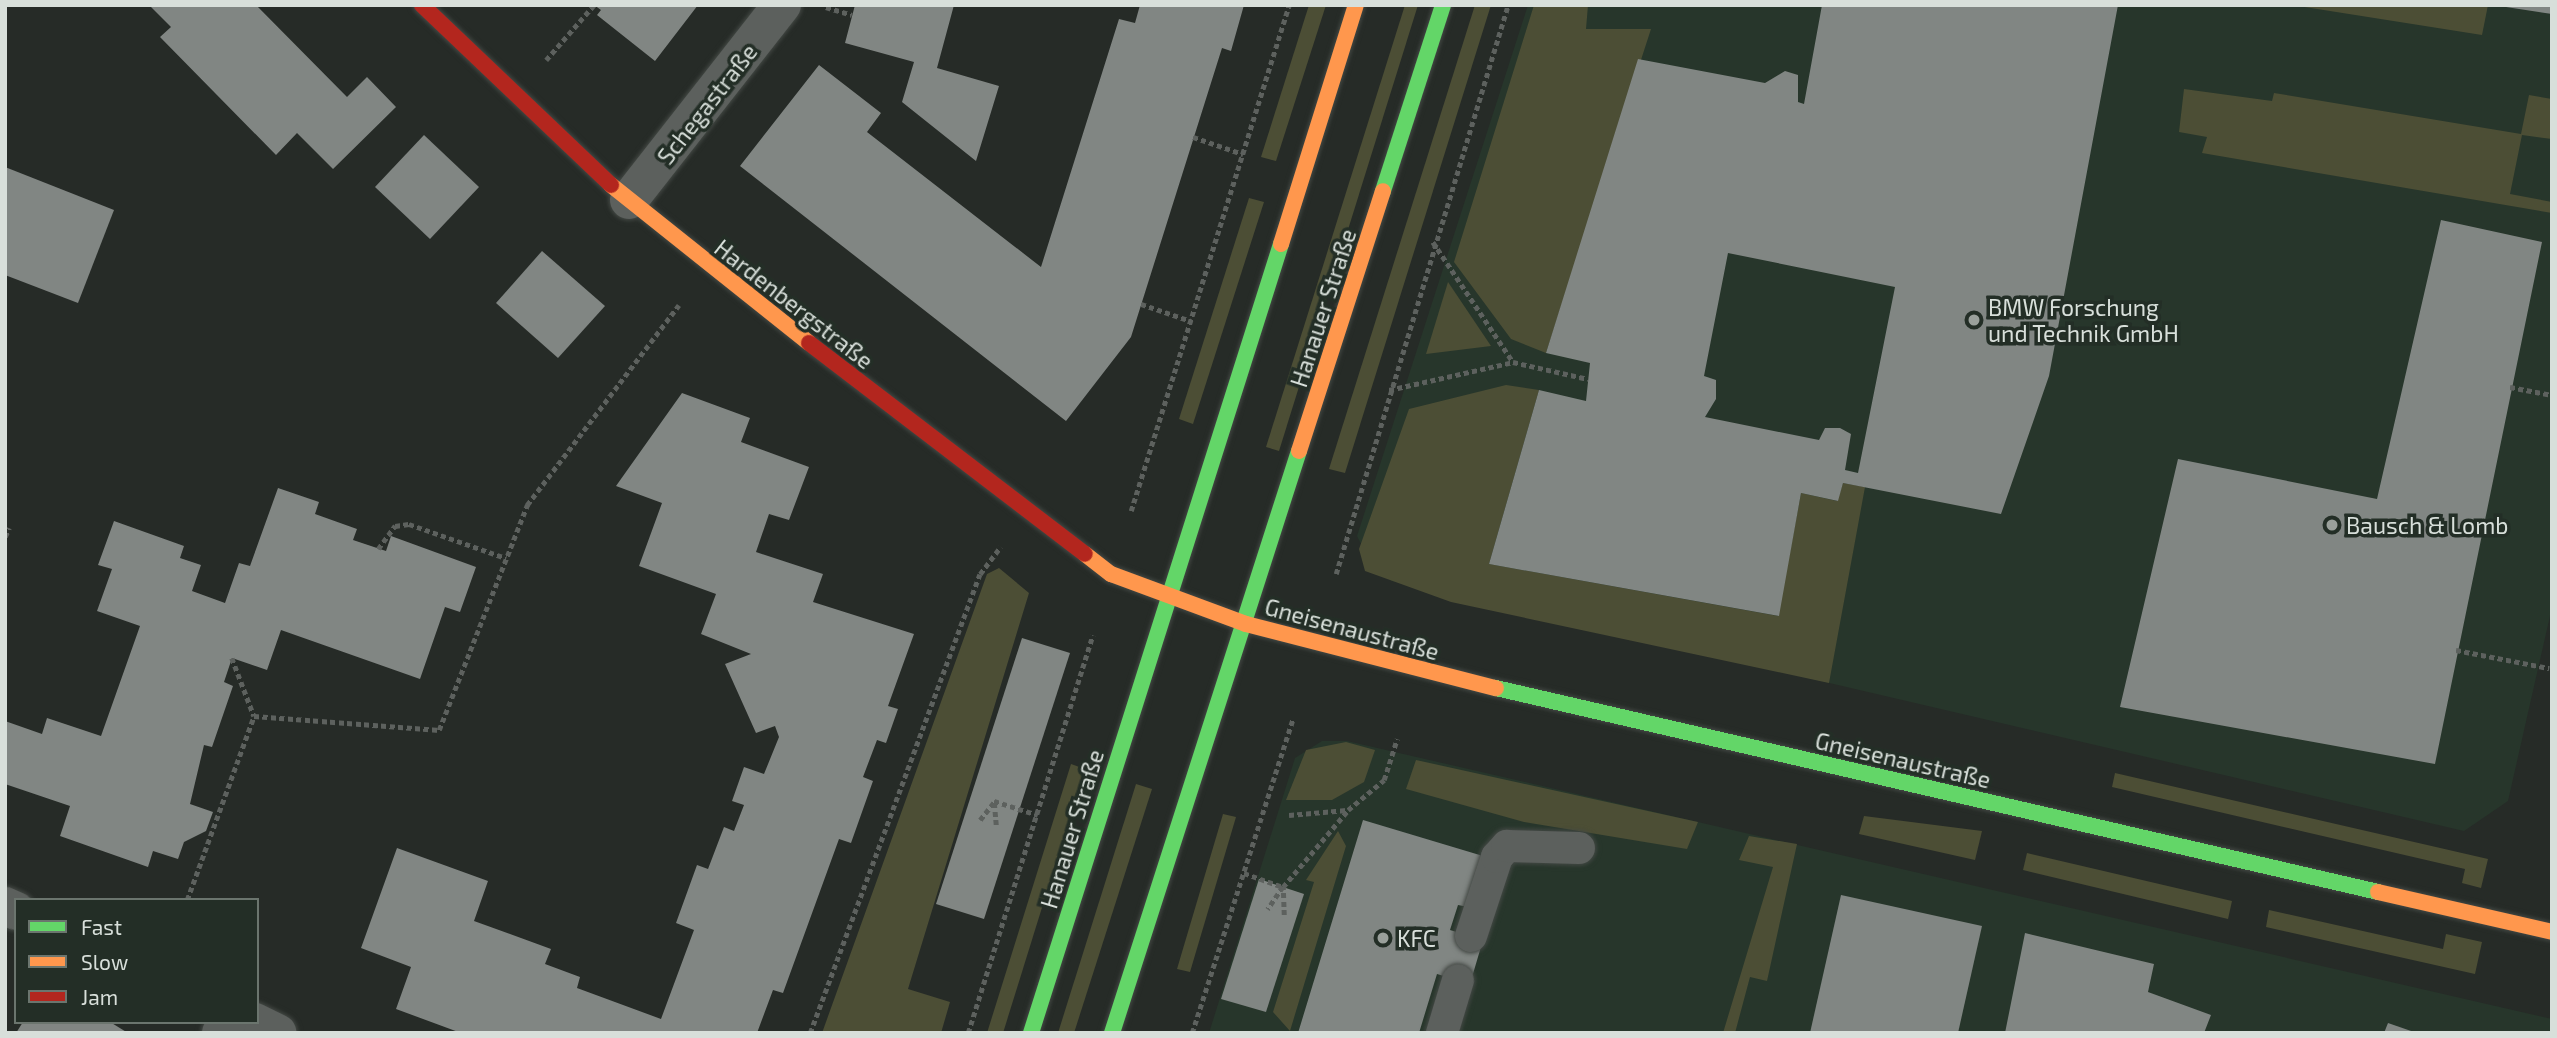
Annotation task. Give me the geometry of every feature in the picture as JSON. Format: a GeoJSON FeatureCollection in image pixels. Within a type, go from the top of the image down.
{"type":"FeatureCollection","features":[{"type":"Feature","properties":{"kind":"street","name":"Hardenbergstraße"},"geometry":{"type":"LineString","coordinates":[[422,5],[629,200],[713,270],[1075,552],[1168,599]]}},
{"type":"Feature","properties":{"kind":"street","name":"Schegastraße"},"geometry":{"type":"LineString","coordinates":[[629,200],[782,5]]}},
{"type":"Feature","properties":{"kind":"street","name":"Hanauer Straße"},"geometry":{"type":"LineString","coordinates":[[1031,1033],[1356,5]]}},
{"type":"Feature","properties":{"kind":"street","name":"Hanauer Straße"},"geometry":{"type":"LineString","coordinates":[[1112,1033],[1246,624],[1443,5]]}},
{"type":"Feature","properties":{"kind":"street"},"geometry":{"type":"LineString","coordinates":[[1168,599],[1246,624]]}},
{"type":"Feature","properties":{"kind":"street","name":"Gneisenaustraße"},"geometry":{"type":"LineString","coordinates":[[1246,624],[1727,744],[2552,932]]}},
{"type":"Feature","properties":{"kind":"street"},"geometry":{"type":"LineString","coordinates":[[259,1024],[278,1033]]}},
{"type":"Feature","properties":{"kind":"lane"},"geometry":{"type":"LineString","coordinates":[[1471,936],[1497,857],[1507,846],[1579,848]]}},
{"type":"Feature","properties":{"kind":"lane"},"geometry":{"type":"LineString","coordinates":[[1442,1033],[1458,980]]}},
{"type":"Feature","properties":{"kind":"path"},"geometry":{"type":"LineString","coordinates":[[515,95],[594,5]]}},
{"type":"Feature","properties":{"kind":"path"},"geometry":{"type":"LineString","coordinates":[[820,5],[852,15]]}},
{"type":"Feature","properties":{"kind":"path"},"geometry":{"type":"LineString","coordinates":[[1131,511],[1289,5]]}},
{"type":"Feature","properties":{"kind":"path"},"geometry":{"type":"LineString","coordinates":[[1336,574],[1433,241],[1508,5]]}},
{"type":"Feature","properties":{"kind":"path"},"geometry":{"type":"LineString","coordinates":[[1193,137],[1243,154]]}},
{"type":"Feature","properties":{"kind":"path"},"geometry":{"type":"LineString","coordinates":[[1433,241],[1513,362]]}},
{"type":"Feature","properties":{"kind":"path"},"geometry":{"type":"LineString","coordinates":[[254,716],[439,730],[527,505],[713,270]]}},
{"type":"Feature","properties":{"kind":"path"},"geometry":{"type":"LineString","coordinates":[[1141,304],[1191,321]]}},
{"type":"Feature","properties":{"kind":"path"},"geometry":{"type":"LineString","coordinates":[[1390,390],[1513,362],[1588,379]]}},
{"type":"Feature","properties":{"kind":"path"},"geometry":{"type":"LineString","coordinates":[[2510,387],[2552,395]]}},
{"type":"Feature","properties":{"kind":"path"},"geometry":{"type":"LineString","coordinates":[[378,549],[395,526],[409,524],[506,558]]}},
{"type":"Feature","properties":{"kind":"path"},"geometry":{"type":"LineString","coordinates":[[5,537],[9,528]]}},
{"type":"Feature","properties":{"kind":"path"},"geometry":{"type":"LineString","coordinates":[[810,1033],[979,574],[1001,547]]}},
{"type":"Feature","properties":{"kind":"path"},"geometry":{"type":"LineString","coordinates":[[968,1033],[1093,635]]}},
{"type":"Feature","properties":{"kind":"path"},"geometry":{"type":"LineString","coordinates":[[2456,650],[2549,668]]}},
{"type":"Feature","properties":{"kind":"path"},"geometry":{"type":"LineString","coordinates":[[188,898],[254,716],[232,658]]}},
{"type":"Feature","properties":{"kind":"path"},"geometry":{"type":"LineString","coordinates":[[1192,1033],[1293,718]]}},
{"type":"Feature","properties":{"kind":"path"},"geometry":{"type":"LineString","coordinates":[[1268,909],[1283,887],[1348,810],[1384,780],[1397,739]]}},
{"type":"Feature","properties":{"kind":"path"},"geometry":{"type":"LineString","coordinates":[[994,801],[1038,815]]}},
{"type":"Feature","properties":{"kind":"path"},"geometry":{"type":"LineString","coordinates":[[980,820],[994,801]]}},
{"type":"Feature","properties":{"kind":"path"},"geometry":{"type":"LineString","coordinates":[[994,801],[996,825]]}},
{"type":"Feature","properties":{"kind":"path"},"geometry":{"type":"LineString","coordinates":[[1289,815],[1348,810]]}},
{"type":"Feature","properties":{"kind":"path"},"geometry":{"type":"LineString","coordinates":[[1244,873],[1283,887]]}},
{"type":"Feature","properties":{"kind":"path"},"geometry":{"type":"LineString","coordinates":[[1283,887],[1284,915]]}},
{"type":"Feature","properties":{"kind":"shaded area"},"geometry":{"type":"Polygon","coordinates":[[[1309,5],[1326,5],[1276,161],[1261,157],[1309,5]]]}},
{"type":"Feature","properties":{"kind":"shaded area"},"geometry":{"type":"Polygon","coordinates":[[[1405,5],[1418,5],[1279,451],[1266,447],[1405,5]]]}},
{"type":"Feature","properties":{"kind":"shaded area"},"geometry":{"type":"Polygon","coordinates":[[[1475,5],[1491,5],[1345,473],[1329,469],[1475,5]]]}},
{"type":"Feature","properties":{"kind":"shaded area"},"geometry":{"type":"Polygon","coordinates":[[[1528,5],[2552,5],[2552,607],[2508,801],[2464,831],[1392,581],[1374,569],[1357,536],[1528,5]]]}},
{"type":"Feature","properties":{"kind":"shaded area"},"geometry":{"type":"Polygon","coordinates":[[[1534,5],[1588,5],[1586,29],[1651,29],[1546,353],[1511,339],[1454,262],[1534,5]]]}},
{"type":"Feature","properties":{"kind":"shaded area"},"geometry":{"type":"Polygon","coordinates":[[[2292,5],[2488,5],[2482,35],[2292,5]]]}},
{"type":"Feature","properties":{"kind":"shaded area"},"geometry":{"type":"Polygon","coordinates":[[[2184,89],[2272,101],[2274,93],[2521,134],[2529,95],[2552,99],[2552,139],[2522,135],[2510,194],[2552,202],[2552,213],[2202,153],[2207,137],[2179,132],[2184,89]]]}},
{"type":"Feature","properties":{"kind":"shaded area"},"geometry":{"type":"Polygon","coordinates":[[[1249,198],[1264,202],[1193,424],[1179,419],[1249,198]]]}},
{"type":"Feature","properties":{"kind":"shaded area"},"geometry":{"type":"Polygon","coordinates":[[[1448,282],[1491,346],[1426,354],[1448,282]]]}},
{"type":"Feature","properties":{"kind":"shaded area"},"geometry":{"type":"Polygon","coordinates":[[[1506,385],[1539,390],[1489,564],[1778,616],[1801,493],[1837,501],[1843,483],[1865,487],[1829,683],[1451,602],[1365,571],[1359,549],[1409,409],[1506,385]]]}},
{"type":"Feature","properties":{"kind":"shaded area"},"geometry":{"type":"Polygon","coordinates":[[[999,568],[1029,593],[908,989],[950,1002],[941,1033],[822,1033],[987,574],[999,568]]]}},
{"type":"Feature","properties":{"kind":"shaded area"},"geometry":{"type":"Polygon","coordinates":[[[1322,741],[1347,741],[2552,1019],[2552,1033],[1209,1033],[1295,758],[1322,741]]]}},
{"type":"Feature","properties":{"kind":"shaded area"},"geometry":{"type":"Polygon","coordinates":[[[1346,742],[1375,750],[1364,782],[1332,800],[1286,800],[1306,750],[1346,742]]]}},
{"type":"Feature","properties":{"kind":"shaded area"},"geometry":{"type":"Polygon","coordinates":[[[1416,760],[1698,822],[1687,849],[1524,822],[1406,789],[1416,760]]]}},
{"type":"Feature","properties":{"kind":"shaded area"},"geometry":{"type":"Polygon","coordinates":[[[1071,764],[1085,769],[1003,1033],[987,1033],[1071,764]]]}},
{"type":"Feature","properties":{"kind":"shaded area"},"geometry":{"type":"Polygon","coordinates":[[[2115,773],[2488,859],[2481,888],[2462,883],[2465,869],[2112,787],[2115,773]]]}},
{"type":"Feature","properties":{"kind":"shaded area"},"geometry":{"type":"Polygon","coordinates":[[[1136,784],[1152,789],[1074,1033],[1058,1033],[1136,784]]]}},
{"type":"Feature","properties":{"kind":"shaded area"},"geometry":{"type":"Polygon","coordinates":[[[1223,814],[1236,817],[1190,972],[1177,969],[1223,814]]]}},
{"type":"Feature","properties":{"kind":"shaded area"},"geometry":{"type":"Polygon","coordinates":[[[1864,816],[1982,831],[1975,860],[1859,834],[1864,816]]]}},
{"type":"Feature","properties":{"kind":"shaded area"},"geometry":{"type":"Polygon","coordinates":[[[1338,831],[1346,846],[1290,1031],[1273,1012],[1314,882],[1306,880],[1338,831]]]}},
{"type":"Feature","properties":{"kind":"shaded area"},"geometry":{"type":"Polygon","coordinates":[[[1749,836],[1797,844],[1767,981],[1750,977],[1735,1033],[1723,1033],[1773,867],[1739,860],[1749,836]]]}},
{"type":"Feature","properties":{"kind":"shaded area"},"geometry":{"type":"Polygon","coordinates":[[[2027,853],[2232,901],[2228,919],[2023,870],[2027,853]]]}},
{"type":"Feature","properties":{"kind":"shaded area"},"geometry":{"type":"Polygon","coordinates":[[[2269,910],[2443,949],[2446,934],[2482,942],[2475,974],[2266,927],[2269,910]]]}},
{"type":"Feature","properties":{"kind":"building"},"geometry":{"type":"Polygon","coordinates":[[[149,5],[256,5],[347,97],[367,77],[396,107],[333,169],[297,133],[276,155],[160,37],[171,27],[149,5]]]}},
{"type":"Feature","properties":{"kind":"building"},"geometry":{"type":"Polygon","coordinates":[[[594,5],[698,5],[655,61],[597,15],[601,10],[594,5]]]}},
{"type":"Feature","properties":{"kind":"building"},"geometry":{"type":"Polygon","coordinates":[[[855,5],[954,5],[937,68],[999,86],[976,161],[902,102],[914,62],[845,43],[855,5]]]}},
{"type":"Feature","properties":{"kind":"building"},"geometry":{"type":"Polygon","coordinates":[[[1140,5],[1244,5],[1231,51],[1222,48],[1131,337],[1066,421],[740,166],[819,65],[881,113],[867,132],[1041,267],[1119,19],[1135,23],[1140,5]]]}},
{"type":"Feature","properties":{"kind":"building","name":"BMW Forschung und Technik GmbH"},"geometry":{"type":"Polygon","coordinates":[[[1822,5],[2118,5],[2049,376],[2001,514],[1843,483],[1838,501],[1801,493],[1779,616],[1489,564],[1539,390],[1586,401],[1590,363],[1546,353],[1638,59],[1765,83],[1785,71],[1798,75],[1798,102],[1804,104],[1822,5]],[[1728,253],[1704,376],[1716,380],[1716,399],[1705,417],[1819,440],[1825,428],[1840,428],[1851,434],[1845,470],[1858,473],[1895,287],[1728,253]]]}},
{"type":"Feature","properties":{"kind":"building"},"geometry":{"type":"Polygon","coordinates":[[[2552,5],[2552,14],[2506,7],[2552,5]]]}},
{"type":"Feature","properties":{"kind":"building"},"geometry":{"type":"Polygon","coordinates":[[[424,135],[479,187],[430,239],[375,187],[424,135]]]}},
{"type":"Feature","properties":{"kind":"building"},"geometry":{"type":"Polygon","coordinates":[[[5,167],[114,210],[78,303],[5,275],[5,167]]]}},
{"type":"Feature","properties":{"kind":"building"},"geometry":{"type":"Polygon","coordinates":[[[2441,220],[2542,242],[2435,764],[2120,707],[2178,459],[2377,499],[2441,220]]]}},
{"type":"Feature","properties":{"kind":"building"},"geometry":{"type":"Polygon","coordinates":[[[542,251],[605,306],[558,358],[496,303],[542,251]]]}},
{"type":"Feature","properties":{"kind":"building"},"geometry":{"type":"Polygon","coordinates":[[[682,393],[750,418],[741,442],[809,467],[789,520],[769,514],[756,552],[823,574],[813,602],[914,634],[888,706],[898,709],[886,743],[877,740],[863,777],[873,781],[851,843],[839,839],[783,993],[773,990],[757,1033],[461,1033],[396,1009],[411,967],[361,948],[397,848],[488,881],[474,921],[551,949],[545,964],[580,977],[577,988],[661,1019],[694,930],[676,923],[697,865],[708,869],[724,827],[734,831],[744,805],[732,801],[744,767],[764,774],[779,737],[775,726],[756,733],[725,664],[751,654],[701,634],[716,594],[639,566],[662,503],[616,486],[682,393]]]}},
{"type":"Feature","properties":{"kind":"building"},"geometry":{"type":"Polygon","coordinates":[[[278,488],[319,502],[315,514],[357,529],[353,540],[386,551],[391,536],[476,567],[460,612],[445,607],[420,679],[281,630],[267,670],[232,658],[224,682],[233,686],[212,747],[204,745],[190,804],[213,812],[206,831],[184,842],[178,859],[153,851],[148,867],[60,836],[70,806],[5,784],[5,721],[42,734],[47,718],[101,736],[140,626],[97,611],[112,569],[98,565],[114,521],[184,546],[180,558],[201,565],[192,591],[225,603],[239,563],[250,566],[278,488]]]}},
{"type":"Feature","properties":{"kind":"building"},"geometry":{"type":"Polygon","coordinates":[[[1022,638],[1070,653],[984,919],[936,904],[1022,638]]]}},
{"type":"Feature","properties":{"kind":"building"},"geometry":{"type":"Polygon","coordinates":[[[1363,820],[1483,856],[1468,907],[1458,905],[1450,930],[1483,940],[1470,984],[1437,974],[1419,1033],[1298,1033],[1363,820]]]}},
{"type":"Feature","properties":{"kind":"building"},"geometry":{"type":"Polygon","coordinates":[[[1259,879],[1304,894],[1266,1012],[1221,999],[1259,879]]]}},
{"type":"Feature","properties":{"kind":"building"},"geometry":{"type":"Polygon","coordinates":[[[1841,895],[1982,926],[1958,1033],[1810,1033],[1841,895]]]}},
{"type":"Feature","properties":{"kind":"building"},"geometry":{"type":"Polygon","coordinates":[[[2025,933],[2154,964],[2148,992],[2211,1015],[2204,1033],[2005,1033],[2025,933]]]}},
{"type":"Feature","properties":{"kind":"building"},"geometry":{"type":"Polygon","coordinates":[[[2388,1023],[2414,1032],[2414,1033],[2384,1033],[2388,1023]]]}},
{"type":"Feature","properties":{"kind":"building"},"geometry":{"type":"Polygon","coordinates":[[[22,1024],[113,1024],[128,1033],[16,1033],[22,1024]]]}},
{"type":"Feature","properties":{"kind":"traffic: fast"},"geometry":{"type":"LineString","coordinates":[[1383,191],[1443,5]]}},
{"type":"Feature","properties":{"kind":"traffic: fast"},"geometry":{"type":"LineString","coordinates":[[1031,1033],[1281,244]]}},
{"type":"Feature","properties":{"kind":"traffic: fast"},"geometry":{"type":"LineString","coordinates":[[1112,1033],[1299,451]]}},
{"type":"Feature","properties":{"kind":"traffic: fast"},"geometry":{"type":"LineString","coordinates":[[1496,688],[2378,892]]}},
{"type":"Feature","properties":{"kind":"traffic: slow"},"geometry":{"type":"LineString","coordinates":[[1281,244],[1356,5]]}},
{"type":"Feature","properties":{"kind":"traffic: slow"},"geometry":{"type":"LineString","coordinates":[[611,185],[809,343]]}},
{"type":"Feature","properties":{"kind":"traffic: slow"},"geometry":{"type":"LineString","coordinates":[[1299,451],[1383,191]]}},
{"type":"Feature","properties":{"kind":"traffic: slow"},"geometry":{"type":"LineString","coordinates":[[1085,554],[1111,574],[1246,624],[1496,688]]}},
{"type":"Feature","properties":{"kind":"traffic: slow"},"geometry":{"type":"LineString","coordinates":[[2378,892],[2552,932]]}},
{"type":"Feature","properties":{"kind":"traffic: jam"},"geometry":{"type":"LineString","coordinates":[[422,5],[611,185]]}},
{"type":"Feature","properties":{"kind":"traffic: jam"},"geometry":{"type":"LineString","coordinates":[[809,343],[1085,554]]}},
{"type":"Feature","properties":{"kind":"place","name":"BMW Forschung und Technik GmbH"},"geometry":{"type":"Point","coordinates":[1974,320]}},
{"type":"Feature","properties":{"kind":"place","name":"Bausch & Lomb"},"geometry":{"type":"Point","coordinates":[2332,525]}},
{"type":"Feature","properties":{"kind":"place","name":"KFC"},"geometry":{"type":"Point","coordinates":[1383,938]}}]}
